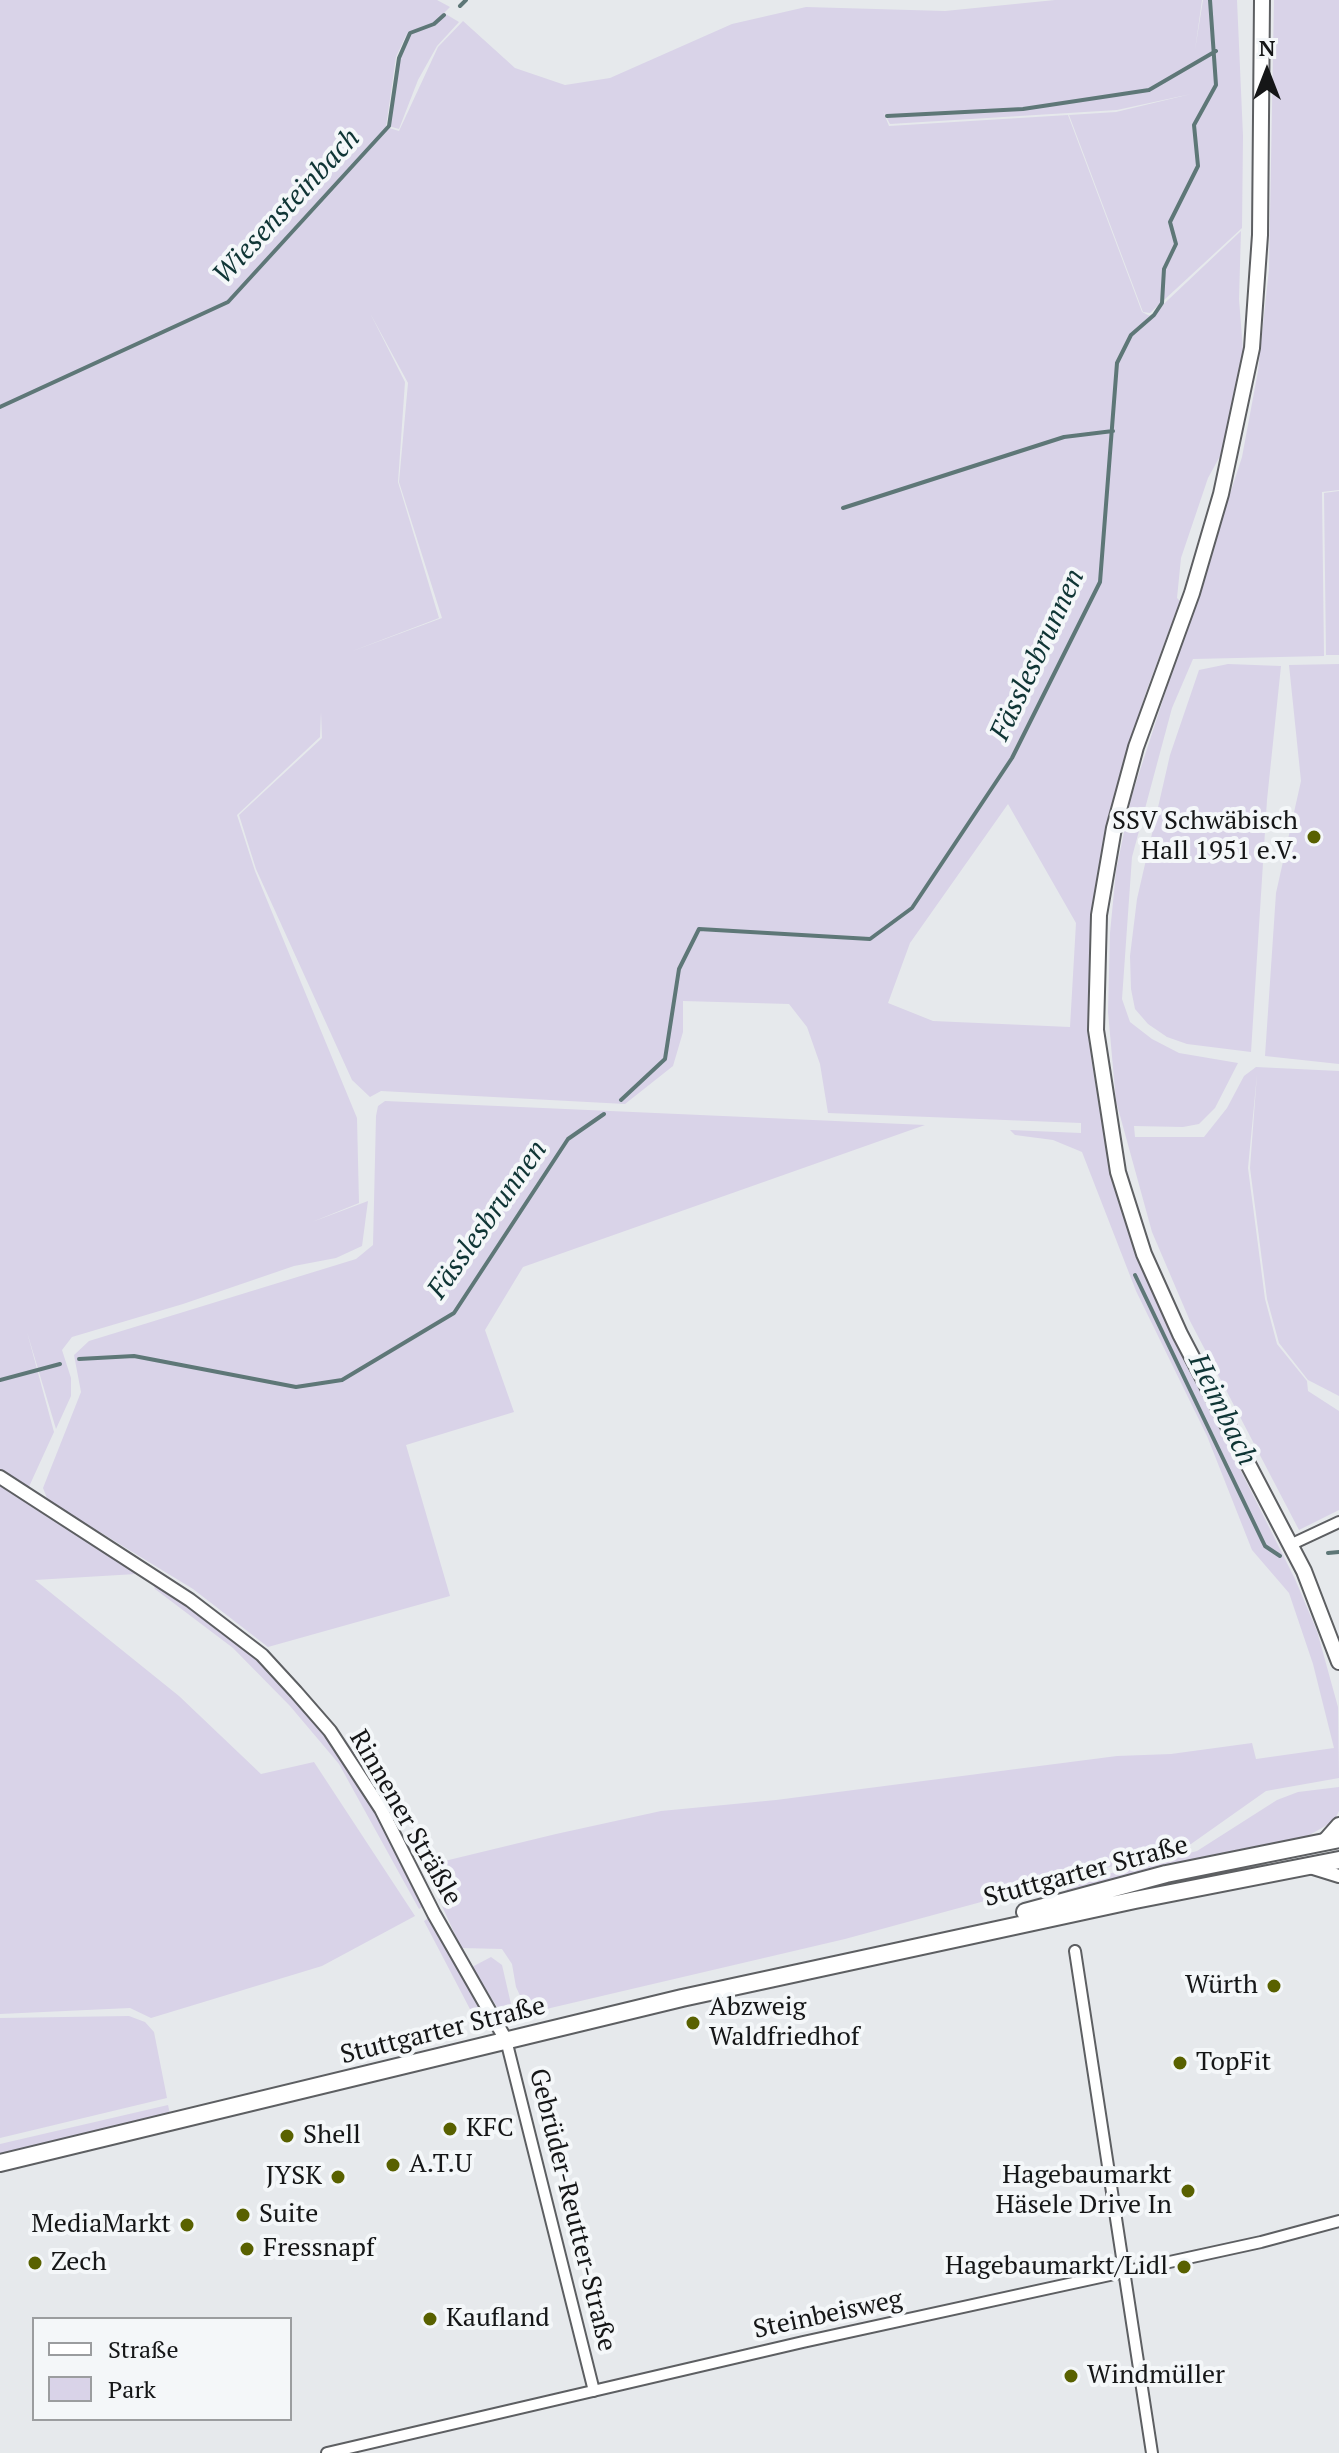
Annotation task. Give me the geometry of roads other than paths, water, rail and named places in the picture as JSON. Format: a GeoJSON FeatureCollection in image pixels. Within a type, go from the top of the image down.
{"type":"FeatureCollection","features":[{"type":"Feature","properties":{"kind":"main road"},"geometry":{"type":"LineString","coordinates":[[1262,0],[1260,235],[1252,348],[1217,508],[1192,593],[1136,747],[1114,828],[1099,915],[1096,1030],[1118,1172],[1144,1254],[1180,1334],[1292,1544],[1320,1607],[1339,1662]]}},
{"type":"Feature","properties":{"kind":"main road"},"geometry":{"type":"LineString","coordinates":[[1332,1840],[1339,1825]]}},
{"type":"Feature","properties":{"kind":"main road","name":"Stuttgarter Straße"},"geometry":{"type":"LineString","coordinates":[[847,1961],[1166,1874],[1332,1840]]}},
{"type":"Feature","properties":{"kind":"main road","name":"Stuttgarter Straße"},"geometry":{"type":"LineString","coordinates":[[0,2163],[847,1961],[1339,1860]]}},
{"type":"Feature","properties":{"kind":"street","name":"Rinnener Sträßle"},"geometry":{"type":"LineString","coordinates":[[0,1477],[190,1600],[262,1655],[296,1692],[330,1731],[381,1809],[434,1914],[506,2040]]}},
{"type":"Feature","properties":{"kind":"street"},"geometry":{"type":"LineString","coordinates":[[1292,1544],[1339,1522]]}},
{"type":"Feature","properties":{"kind":"street"},"geometry":{"type":"LineString","coordinates":[[1307,1866],[1339,1876]]}},
{"type":"Feature","properties":{"kind":"street"},"geometry":{"type":"LineString","coordinates":[[1075,1951],[1152,2453]]}},
{"type":"Feature","properties":{"kind":"street","name":"Gebrüder-Reutter-Straße"},"geometry":{"type":"LineString","coordinates":[[506,2040],[594,2391]]}},
{"type":"Feature","properties":{"kind":"street","name":"Steinbeisweg"},"geometry":{"type":"LineString","coordinates":[[327,2453],[1125,2273],[1339,2221]]}},
{"type":"Feature","properties":{"kind":"waterway","name":"Wiesensteinbach"},"geometry":{"type":"LineString","coordinates":[[460,6],[466,0]]}},
{"type":"Feature","properties":{"kind":"waterway","name":"Fässlesbrunnen"},"geometry":{"type":"LineString","coordinates":[[621,1100],[665,1059],[679,969],[699,929],[870,939],[912,908],[1012,758],[1100,582],[1117,363],[1131,335],[1154,315],[1162,303],[1164,269],[1176,244],[1170,222],[1198,166],[1194,125],[1216,85],[1210,0]]}},
{"type":"Feature","properties":{"kind":"waterway","name":"Wiesensteinbach"},"geometry":{"type":"LineString","coordinates":[[0,407],[228,302],[389,126],[399,58],[410,33],[434,24],[444,15]]}},
{"type":"Feature","properties":{"kind":"waterway"},"geometry":{"type":"LineString","coordinates":[[887,116],[1023,109],[1149,90],[1216,51]]}},
{"type":"Feature","properties":{"kind":"waterway"},"geometry":{"type":"LineString","coordinates":[[843,508],[1064,437],[1113,431]]}},
{"type":"Feature","properties":{"kind":"waterway","name":"Fässlesbrunnen"},"geometry":{"type":"LineString","coordinates":[[79,1359],[134,1356],[296,1387],[342,1380],[454,1313],[568,1139],[604,1114]]}},
{"type":"Feature","properties":{"kind":"waterway","name":"Heimbach"},"geometry":{"type":"LineString","coordinates":[[1135,1275],[1265,1546],[1280,1556]]}},
{"type":"Feature","properties":{"kind":"waterway","name":"Fässlesbrunnen"},"geometry":{"type":"LineString","coordinates":[[0,1380],[60,1364]]}},
{"type":"Feature","properties":{"kind":"waterway","name":"Heimbach"},"geometry":{"type":"LineString","coordinates":[[1328,1553],[1339,1552]]}},
{"type":"Feature","properties":{"kind":"place","name":"SSV Schwäbisch Hall 1951 e.V."},"geometry":{"type":"Point","coordinates":[1314,837]}},
{"type":"Feature","properties":{"kind":"place","name":"Würth"},"geometry":{"type":"Point","coordinates":[1274,1986]}},
{"type":"Feature","properties":{"kind":"place","name":"Abzweig Waldfriedhof"},"geometry":{"type":"Point","coordinates":[693,2023]}},
{"type":"Feature","properties":{"kind":"place","name":"TopFit"},"geometry":{"type":"Point","coordinates":[1180,2063]}},
{"type":"Feature","properties":{"kind":"place","name":"KFC"},"geometry":{"type":"Point","coordinates":[450,2129]}},
{"type":"Feature","properties":{"kind":"place","name":"Shell"},"geometry":{"type":"Point","coordinates":[287,2136]}},
{"type":"Feature","properties":{"kind":"place","name":"A.T.U"},"geometry":{"type":"Point","coordinates":[393,2165]}},
{"type":"Feature","properties":{"kind":"place","name":"JYSK"},"geometry":{"type":"Point","coordinates":[338,2177]}},
{"type":"Feature","properties":{"kind":"place","name":"Hagebaumarkt Häsele Drive In"},"geometry":{"type":"Point","coordinates":[1188,2191]}},
{"type":"Feature","properties":{"kind":"place","name":"Suite"},"geometry":{"type":"Point","coordinates":[243,2215]}},
{"type":"Feature","properties":{"kind":"place","name":"MediaMarkt"},"geometry":{"type":"Point","coordinates":[187,2225]}},
{"type":"Feature","properties":{"kind":"place","name":"Fressnapf"},"geometry":{"type":"Point","coordinates":[247,2249]}},
{"type":"Feature","properties":{"kind":"place","name":"Zech"},"geometry":{"type":"Point","coordinates":[35,2263]}},
{"type":"Feature","properties":{"kind":"place","name":"Hagebaumarkt/Lidl"},"geometry":{"type":"Point","coordinates":[1184,2267]}},
{"type":"Feature","properties":{"kind":"place","name":"Kaufland"},"geometry":{"type":"Point","coordinates":[430,2319]}},
{"type":"Feature","properties":{"kind":"place","name":"Windmüller"},"geometry":{"type":"Point","coordinates":[1071,2376]}}]}
